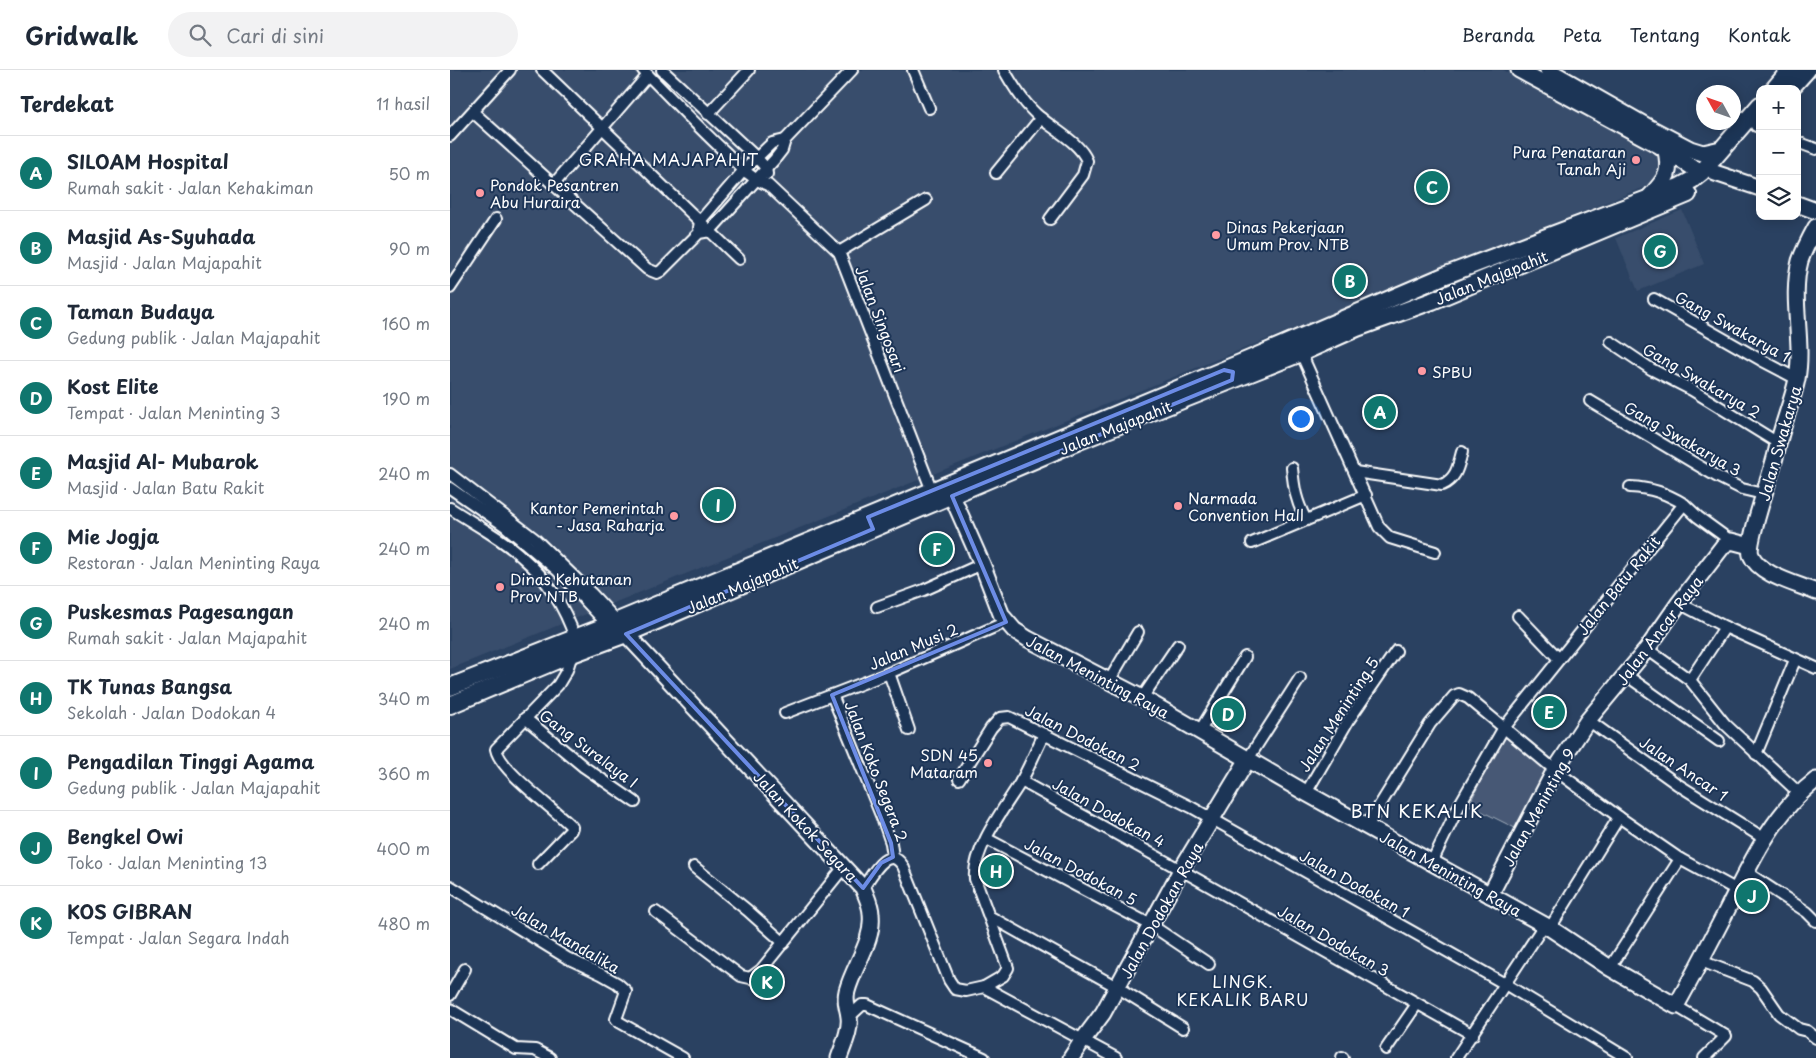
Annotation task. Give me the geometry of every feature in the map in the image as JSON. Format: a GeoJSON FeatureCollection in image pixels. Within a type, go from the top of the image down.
{"type":"FeatureCollection","features":[{"type":"Feature","properties":{"kind":"main road"},"geometry":{"type":"LineString","coordinates":[[1777,85],[1790,70]]}},
{"type":"Feature","properties":{"kind":"main road"},"geometry":{"type":"LineString","coordinates":[[1794,85],[1807,70]]}},
{"type":"Feature","properties":{"kind":"main road","name":"Jalan Majapahit"},"geometry":{"type":"LineString","coordinates":[[1258,362],[1301,353],[1357,328],[1432,301],[1685,196],[1704,184],[1708,170],[1721,149],[1756,110]]}},
{"type":"Feature","properties":{"kind":"main road","name":"Jalan Majapahit"},"geometry":{"type":"LineString","coordinates":[[450,687],[575,638],[617,627],[870,523],[952,496],[1258,362],[1446,275],[1679,187],[1708,170],[1756,128]]}},
{"type":"Feature","properties":{"kind":"main road"},"geometry":{"type":"LineString","coordinates":[[1649,199],[1667,176],[1669,169],[1667,146]]}},
{"type":"Feature","properties":{"kind":"main road","name":"Jalan Majapahit"},"geometry":{"type":"LineString","coordinates":[[870,523],[932,491],[1230,374]]}},
{"type":"Feature","properties":{"kind":"main road","name":"Jalan Majapahit"},"geometry":{"type":"LineString","coordinates":[[450,705],[572,654],[617,627]]}},
{"type":"Feature","properties":{"kind":"street"},"geometry":{"type":"LineString","coordinates":[[450,136],[474,112],[510,70]]}},
{"type":"Feature","properties":{"kind":"street"},"geometry":{"type":"LineString","coordinates":[[542,70],[740,259]]}},
{"type":"Feature","properties":{"kind":"street"},"geometry":{"type":"LineString","coordinates":[[708,114],[749,70]]}},
{"type":"Feature","properties":{"kind":"street"},"geometry":{"type":"LineString","coordinates":[[474,112],[647,269],[657,273],[699,232],[700,221],[744,170],[772,143],[784,140],[852,70]]}},
{"type":"Feature","properties":{"kind":"street"},"geometry":{"type":"LineString","coordinates":[[913,70],[929,108]]}},
{"type":"Feature","properties":{"kind":"street"},"geometry":{"type":"LineString","coordinates":[[1004,70],[1018,93],[1041,118],[1083,154],[1087,161],[1083,175],[1050,219]]}},
{"type":"Feature","properties":{"kind":"street"},"geometry":{"type":"LineString","coordinates":[[1519,70],[1667,146],[1703,152],[1721,149]]}},
{"type":"Feature","properties":{"kind":"street"},"geometry":{"type":"LineString","coordinates":[[1548,70],[1708,170],[1756,186]]}},
{"type":"Feature","properties":{"kind":"street"},"geometry":{"type":"LineString","coordinates":[[553,185],[603,128],[646,73],[744,170],[755,180],[768,185],[839,252]]}},
{"type":"Feature","properties":{"kind":"street"},"geometry":{"type":"LineString","coordinates":[[659,86],[659,78],[665,73],[766,168],[768,185]]}},
{"type":"Feature","properties":{"kind":"street"},"geometry":{"type":"LineString","coordinates":[[996,173],[1041,118]]}},
{"type":"Feature","properties":{"kind":"street"},"geometry":{"type":"LineString","coordinates":[[699,232],[710,231],[782,150],[784,140]]}},
{"type":"Feature","properties":{"kind":"street"},"geometry":{"type":"LineString","coordinates":[[1801,143],[1816,149]]}},
{"type":"Feature","properties":{"kind":"street","name":"Jalan Singosari"},"geometry":{"type":"LineString","coordinates":[[926,200],[839,252],[932,491]]}},
{"type":"Feature","properties":{"kind":"street"},"geometry":{"type":"LineString","coordinates":[[1801,205],[1816,211]]}},
{"type":"Feature","properties":{"kind":"street"},"geometry":{"type":"LineString","coordinates":[[450,288],[496,219]]}},
{"type":"Feature","properties":{"kind":"street","name":"Jalan Swakarya"},"geometry":{"type":"LineString","coordinates":[[1750,546],[1797,378],[1798,272],[1803,254],[1816,227]]}},
{"type":"Feature","properties":{"kind":"street","name":"Gang Swakarya 1"},"geometry":{"type":"LineString","coordinates":[[1654,299],[1761,360],[1797,378]]}},
{"type":"Feature","properties":{"kind":"street","name":"Gang Swakarya 2"},"geometry":{"type":"LineString","coordinates":[[1611,342],[1650,369],[1692,390],[1778,443]]}},
{"type":"Feature","properties":{"kind":"street"},"geometry":{"type":"LineString","coordinates":[[1301,353],[1380,527],[1390,538],[1435,552]]}},
{"type":"Feature","properties":{"kind":"street","name":"Gang Swakarya 3"},"geometry":{"type":"LineString","coordinates":[[1590,401],[1722,480],[1742,489],[1763,494]]}},
{"type":"Feature","properties":{"kind":"street"},"geometry":{"type":"LineString","coordinates":[[1355,472],[1442,484],[1453,478],[1456,474],[1462,452]]}},
{"type":"Feature","properties":{"kind":"street"},"geometry":{"type":"LineString","coordinates":[[1292,468],[1297,502],[1306,520]]}},
{"type":"Feature","properties":{"kind":"street"},"geometry":{"type":"LineString","coordinates":[[450,474],[535,539],[591,593],[617,627]]}},
{"type":"Feature","properties":{"kind":"street"},"geometry":{"type":"LineString","coordinates":[[1630,487],[1656,490],[1670,495],[1730,541],[1750,546],[1751,556],[1760,567],[1773,575],[1816,592]]}},
{"type":"Feature","properties":{"kind":"street"},"geometry":{"type":"LineString","coordinates":[[450,488],[505,526],[558,571],[617,627]]}},
{"type":"Feature","properties":{"kind":"street"},"geometry":{"type":"LineString","coordinates":[[1252,543],[1366,495]]}},
{"type":"Feature","properties":{"kind":"street","name":"Jalan Meninting Raya"},"geometry":{"type":"LineString","coordinates":[[952,496],[1006,622],[1025,637],[1142,698],[1431,864],[1547,926],[1610,968],[1726,1036],[1704,1058]]}},
{"type":"Feature","properties":{"kind":"street","name":"Jalan Batu Rakit"},"geometry":{"type":"LineString","coordinates":[[1431,864],[1460,804],[1503,729],[1684,504]]}},
{"type":"Feature","properties":{"kind":"street"},"geometry":{"type":"LineString","coordinates":[[450,508],[523,557],[538,572],[567,616],[575,638]]}},
{"type":"Feature","properties":{"kind":"street","name":"Jalan Ancar Raya"},"geometry":{"type":"LineString","coordinates":[[1588,720],[1647,649],[1679,603],[1723,546],[1730,541]]}},
{"type":"Feature","properties":{"kind":"street"},"geometry":{"type":"LineString","coordinates":[[877,607],[924,590],[982,564]]}},
{"type":"Feature","properties":{"kind":"street"},"geometry":{"type":"LineString","coordinates":[[1679,603],[1725,627],[1816,668]]}},
{"type":"Feature","properties":{"kind":"street"},"geometry":{"type":"LineString","coordinates":[[1518,616],[1559,659]]}},
{"type":"Feature","properties":{"kind":"street","name":"Jalan Musi 2"},"geometry":{"type":"LineString","coordinates":[[785,713],[889,673],[1006,622]]}},
{"type":"Feature","properties":{"kind":"street","name":"Jalan Kokok Segara"},"geometry":{"type":"LineString","coordinates":[[617,627],[863,888],[871,912],[872,926],[848,990],[845,1002],[849,1017],[847,1033],[839,1058]]}},
{"type":"Feature","properties":{"kind":"street"},"geometry":{"type":"LineString","coordinates":[[1690,680],[1725,627]]}},
{"type":"Feature","properties":{"kind":"street"},"geometry":{"type":"LineString","coordinates":[[1109,681],[1138,632]]}},
{"type":"Feature","properties":{"kind":"street"},"geometry":{"type":"LineString","coordinates":[[1142,698],[1178,645]]}},
{"type":"Feature","properties":{"kind":"street"},"geometry":{"type":"LineString","coordinates":[[1647,649],[1690,680],[1726,724],[1800,794]]}},
{"type":"Feature","properties":{"kind":"street","name":"Jalan Meninting 5"},"geometry":{"type":"LineString","coordinates":[[1306,793],[1348,721],[1396,651]]}},
{"type":"Feature","properties":{"kind":"street"},"geometry":{"type":"LineString","coordinates":[[538,864],[572,828],[568,822],[530,791],[497,754],[496,749],[558,685],[567,670],[572,654]]}},
{"type":"Feature","properties":{"kind":"street"},"geometry":{"type":"LineString","coordinates":[[1199,732],[1245,658]]}},
{"type":"Feature","properties":{"kind":"street"},"geometry":{"type":"LineString","coordinates":[[1756,754],[1796,660]]}},
{"type":"Feature","properties":{"kind":"street"},"geometry":{"type":"LineString","coordinates":[[889,673],[909,730]]}},
{"type":"Feature","properties":{"kind":"street"},"geometry":{"type":"LineString","coordinates":[[1626,675],[1719,741]]}},
{"type":"Feature","properties":{"kind":"street"},"geometry":{"type":"LineString","coordinates":[[1248,759],[1300,678]]}},
{"type":"Feature","properties":{"kind":"street"},"geometry":{"type":"LineString","coordinates":[[1367,826],[1430,724],[1454,696],[1459,694],[1468,698],[1503,729],[1555,770],[1619,817],[1680,858],[1737,890]]}},
{"type":"Feature","properties":{"kind":"street","name":"Jalan Koko Segera 2"},"geometry":{"type":"LineString","coordinates":[[832,695],[883,820],[896,859],[903,866],[949,980],[959,991],[984,987]]}},
{"type":"Feature","properties":{"kind":"street","name":"Jalan Dodokan 2"},"geometry":{"type":"LineString","coordinates":[[958,779],[991,728],[1003,717],[1010,717],[1191,807]]}},
{"type":"Feature","properties":{"kind":"street","name":"Gang Suralaya I"},"geometry":{"type":"LineString","coordinates":[[524,718],[584,767],[635,802]]}},
{"type":"Feature","properties":{"kind":"street","name":"Jalan Meninting 9"},"geometry":{"type":"LineString","coordinates":[[1490,896],[1555,770],[1588,720]]}},
{"type":"Feature","properties":{"kind":"street","name":"Jalan Ancar 1"},"geometry":{"type":"LineString","coordinates":[[1588,720],[1677,784],[1765,839]]}},
{"type":"Feature","properties":{"kind":"street"},"geometry":{"type":"LineString","coordinates":[[984,987],[1004,976],[1008,968],[979,891],[974,872],[978,855],[1000,813],[1021,781],[1044,734]]}},
{"type":"Feature","properties":{"kind":"street","name":"Jalan Dodokan Raya"},"geometry":{"type":"LineString","coordinates":[[1071,1058],[1103,1013],[1181,870],[1248,759]]}},
{"type":"Feature","properties":{"kind":"street","name":"Jalan Dodokan 4"},"geometry":{"type":"LineString","coordinates":[[1021,781],[1181,870]]}},
{"type":"Feature","properties":{"kind":"street"},"geometry":{"type":"LineString","coordinates":[[1676,1006],[1765,839],[1791,802],[1815,783]]}},
{"type":"Feature","properties":{"kind":"street","name":"Jalan Dodokan 1"},"geometry":{"type":"LineString","coordinates":[[1191,807],[1505,984],[1626,1058]]}},
{"type":"Feature","properties":{"kind":"street"},"geometry":{"type":"LineString","coordinates":[[1456,1058],[1619,817]]}},
{"type":"Feature","properties":{"kind":"street","name":"Jalan Dodokan 5"},"geometry":{"type":"LineString","coordinates":[[987,839],[1151,925],[1209,964]]}},
{"type":"Feature","properties":{"kind":"street"},"geometry":{"type":"LineString","coordinates":[[863,888],[881,863],[887,858],[896,859]]}},
{"type":"Feature","properties":{"kind":"street"},"geometry":{"type":"LineString","coordinates":[[1610,968],[1680,858]]}},
{"type":"Feature","properties":{"kind":"street"},"geometry":{"type":"LineString","coordinates":[[656,912],[740,976],[746,978],[754,976],[784,943],[844,866]]}},
{"type":"Feature","properties":{"kind":"street"},"geometry":{"type":"LineString","coordinates":[[694,867],[784,943]]}},
{"type":"Feature","properties":{"kind":"street","name":"Jalan Dodokan 3"},"geometry":{"type":"LineString","coordinates":[[1181,870],[1472,1035]]}},
{"type":"Feature","properties":{"kind":"street"},"geometry":{"type":"LineString","coordinates":[[1746,872],[1807,912],[1816,921]]}},
{"type":"Feature","properties":{"kind":"street","name":"Jalan Mandalika"},"geometry":{"type":"LineString","coordinates":[[450,886],[567,958],[617,983],[626,991],[616,1019],[683,1058]]}},
{"type":"Feature","properties":{"kind":"street"},"geometry":{"type":"LineString","coordinates":[[989,916],[1117,987],[1183,1028]]}},
{"type":"Feature","properties":{"kind":"street"},"geometry":{"type":"LineString","coordinates":[[1701,961],[1752,980],[1761,988],[1779,1014],[1799,1029],[1807,1031],[1816,1038]]}},
{"type":"Feature","properties":{"kind":"street"},"geometry":{"type":"LineString","coordinates":[[450,995],[465,969]]}},
{"type":"Feature","properties":{"kind":"street"},"geometry":{"type":"LineString","coordinates":[[984,987],[1116,1058]]}},
{"type":"Feature","properties":{"kind":"street"},"geometry":{"type":"LineString","coordinates":[[1386,1049],[1417,1004]]}},
{"type":"Feature","properties":{"kind":"street"},"geometry":{"type":"LineString","coordinates":[[849,1017],[862,1005],[867,1005],[984,1058]]}},
{"type":"Feature","properties":{"kind":"street"},"geometry":{"type":"LineString","coordinates":[[450,1010],[516,1049],[535,1050],[550,1058]]}},
{"type":"Feature","properties":{"kind":"highlighted area"},"geometry":{"type":"Polygon","coordinates":[[[1224,370],[1233,372],[1232,380],[952,496],[1006,622],[832,695],[891,843],[893,857],[881,863],[863,888],[626,634],[873,529],[868,517],[1224,370]]]}},
{"type":"Feature","properties":{"kind":"shaded area"},"geometry":{"type":"Polygon","coordinates":[[[450,70],[1503,70],[1661,153],[1661,175],[1649,185],[450,669],[450,70]]]}},
{"type":"Feature","properties":{"kind":"shaded area"},"geometry":{"type":"Polygon","coordinates":[[[1682,210],[1704,264],[1638,291],[1616,238],[1682,210]]]}},
{"type":"Feature","properties":{"kind":"shaded area"},"geometry":{"type":"Polygon","coordinates":[[[1503,735],[1550,769],[1519,830],[1469,805],[1503,735]]]}},
{"type":"Feature","properties":{"kind":"place","name":"Pura Penataran Tanah Aji"},"geometry":{"type":"Point","coordinates":[1636,160]}},
{"type":"Feature","properties":{"kind":"place","name":"Taman Budaya"},"geometry":{"type":"Point","coordinates":[1432,187]}},
{"type":"Feature","properties":{"kind":"place","name":"Pondok Pesantren Abu Huraira"},"geometry":{"type":"Point","coordinates":[480,193]}},
{"type":"Feature","properties":{"kind":"place","name":"Dinas Pekerjaan Umum Prov. NTB"},"geometry":{"type":"Point","coordinates":[1216,235]}},
{"type":"Feature","properties":{"kind":"place","name":"Puskesmas Pagesangan"},"geometry":{"type":"Point","coordinates":[1660,251]}},
{"type":"Feature","properties":{"kind":"place","name":"Masjid As-Syuhada"},"geometry":{"type":"Point","coordinates":[1350,281]}},
{"type":"Feature","properties":{"kind":"place","name":"SPBU"},"geometry":{"type":"Point","coordinates":[1422,371]}},
{"type":"Feature","properties":{"kind":"place","name":"SILOAM Hospital"},"geometry":{"type":"Point","coordinates":[1380,412]}},
{"type":"Feature","properties":{"kind":"place","name":"Pengadilan Tinggi Agama"},"geometry":{"type":"Point","coordinates":[718,505]}},
{"type":"Feature","properties":{"kind":"place","name":"Narmada Convention Hall"},"geometry":{"type":"Point","coordinates":[1178,506]}},
{"type":"Feature","properties":{"kind":"place","name":"Kantor Pemerintah - Jasa Raharja"},"geometry":{"type":"Point","coordinates":[674,516]}},
{"type":"Feature","properties":{"kind":"place","name":"Mie Jogja"},"geometry":{"type":"Point","coordinates":[937,549]}},
{"type":"Feature","properties":{"kind":"place","name":"Dinas Kehutanan Prov NTB"},"geometry":{"type":"Point","coordinates":[500,587]}},
{"type":"Feature","properties":{"kind":"place","name":"Masjid Al- Mubarok"},"geometry":{"type":"Point","coordinates":[1549,712]}},
{"type":"Feature","properties":{"kind":"place","name":"Kost Elite"},"geometry":{"type":"Point","coordinates":[1228,714]}},
{"type":"Feature","properties":{"kind":"place","name":"SDN 45 Mataram"},"geometry":{"type":"Point","coordinates":[988,763]}},
{"type":"Feature","properties":{"kind":"place","name":"TK Tunas Bangsa"},"geometry":{"type":"Point","coordinates":[996,871]}},
{"type":"Feature","properties":{"kind":"place","name":"Bengkel Owi"},"geometry":{"type":"Point","coordinates":[1752,896]}},
{"type":"Feature","properties":{"kind":"place","name":"KOS GIBRAN"},"geometry":{"type":"Point","coordinates":[767,982]}},
{"type":"Feature","properties":{"kind":"district","name":"GRAHA MAJAPAHIT"},"geometry":{"type":"Point","coordinates":[669,159]}},
{"type":"Feature","properties":{"kind":"district","name":"BTN KEKALIK"},"geometry":{"type":"Point","coordinates":[1417,810]}},
{"type":"Feature","properties":{"kind":"district","name":"LINGK. KEKALIK BARU"},"geometry":{"type":"Point","coordinates":[1243,990]}}]}
